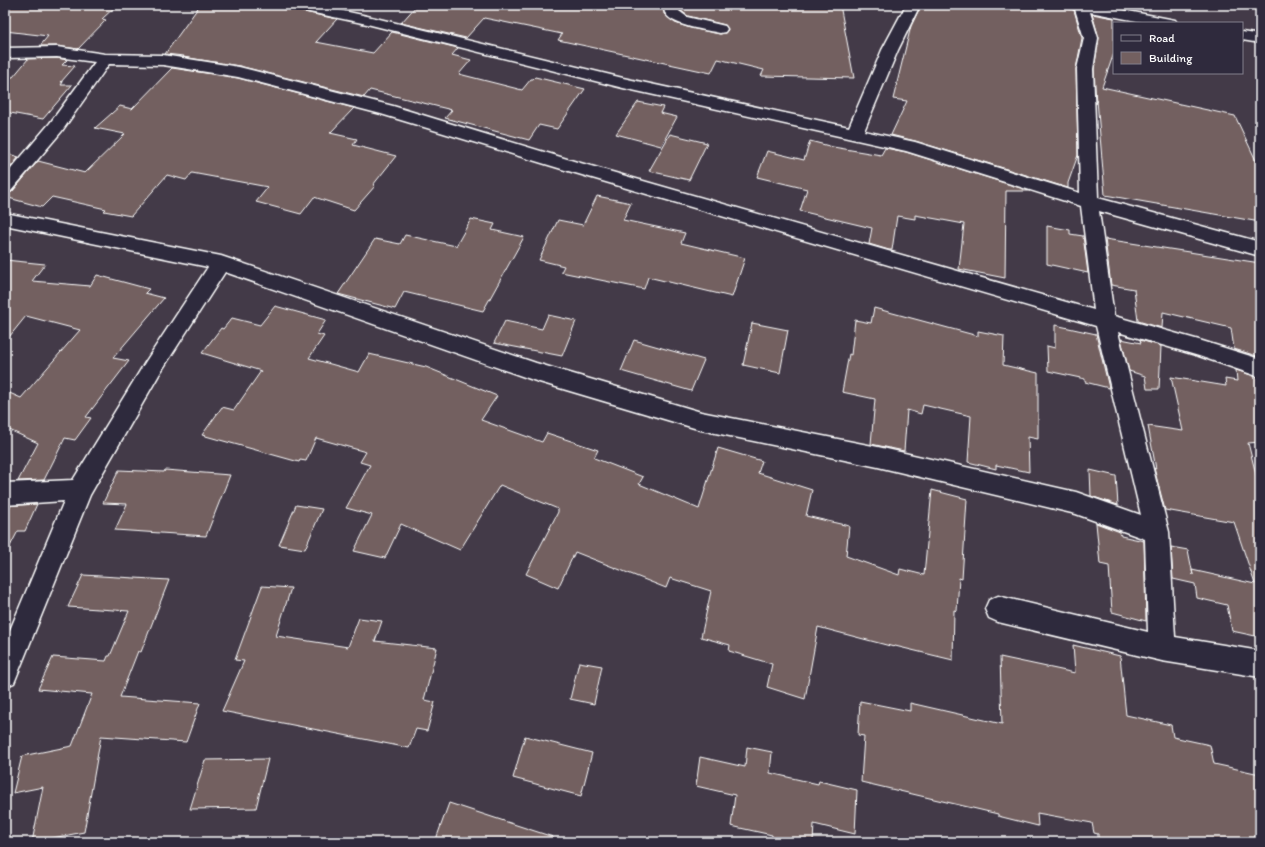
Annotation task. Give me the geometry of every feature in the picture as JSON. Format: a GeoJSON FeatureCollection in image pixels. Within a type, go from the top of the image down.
{"type":"FeatureCollection","features":[{"type":"Feature","properties":{"kind":"street"},"geometry":{"type":"LineString","coordinates":[[295,5],[368,20],[623,83],[909,146],[1089,202],[1260,249]]}},
{"type":"Feature","properties":{"kind":"street"},"geometry":{"type":"LineString","coordinates":[[671,5],[672,13],[682,20],[720,29]]}},
{"type":"Feature","properties":{"kind":"street"},"geometry":{"type":"LineString","coordinates":[[855,133],[890,50],[913,5]]}},
{"type":"Feature","properties":{"kind":"street"},"geometry":{"type":"LineString","coordinates":[[1078,6],[1165,22]]}},
{"type":"Feature","properties":{"kind":"street"},"geometry":{"type":"LineString","coordinates":[[1078,6],[1091,38],[1085,69],[1089,202],[1104,321],[1157,532],[1162,648]]}},
{"type":"Feature","properties":{"kind":"street"},"geometry":{"type":"LineString","coordinates":[[1243,36],[1260,39]]}},
{"type":"Feature","properties":{"kind":"street"},"geometry":{"type":"LineString","coordinates":[[5,53],[57,52],[105,59],[163,60],[239,72],[387,110],[571,166],[1104,321],[1260,368]]}},
{"type":"Feature","properties":{"kind":"street"},"geometry":{"type":"LineString","coordinates":[[5,187],[56,127],[105,59]]}},
{"type":"Feature","properties":{"kind":"street"},"geometry":{"type":"LineString","coordinates":[[5,219],[221,263],[536,372],[701,421],[878,457],[1076,503],[1157,532]]}},
{"type":"Feature","properties":{"kind":"street"},"geometry":{"type":"LineString","coordinates":[[5,674],[80,490],[153,367],[221,263]]}},
{"type":"Feature","properties":{"kind":"street"},"geometry":{"type":"LineString","coordinates":[[5,494],[80,490]]}},
{"type":"Feature","properties":{"kind":"street"},"geometry":{"type":"LineString","coordinates":[[998,609],[1162,648],[1260,664]]}},
{"type":"Feature","properties":{"kind":"building"},"geometry":{"type":"Polygon","coordinates":[[[5,5],[117,5],[102,19],[106,20],[78,49],[57,46],[40,46],[48,36],[5,31],[5,5]]]}},
{"type":"Feature","properties":{"kind":"building"},"geometry":{"type":"Polygon","coordinates":[[[200,5],[242,5],[287,9],[287,6],[290,9],[337,19],[316,42],[373,53],[392,32],[458,48],[452,55],[471,60],[459,74],[522,90],[531,79],[535,77],[585,89],[557,129],[539,125],[529,140],[445,118],[452,110],[370,90],[364,97],[239,66],[165,54],[200,5]]]}},
{"type":"Feature","properties":{"kind":"building"},"geometry":{"type":"Polygon","coordinates":[[[417,5],[663,6],[664,14],[675,23],[690,28],[720,34],[725,33],[728,30],[725,25],[688,16],[680,10],[680,7],[684,8],[684,5],[840,5],[854,78],[761,76],[764,70],[718,59],[711,73],[558,40],[562,34],[484,18],[466,38],[401,23],[417,5]]]}},
{"type":"Feature","properties":{"kind":"building"},"geometry":{"type":"Polygon","coordinates":[[[921,5],[1066,5],[1069,9],[1074,10],[1082,38],[1076,69],[1078,155],[1068,183],[1068,188],[891,135],[907,101],[893,99],[911,26],[921,5]]]}},
{"type":"Feature","properties":{"kind":"building"},"geometry":{"type":"Polygon","coordinates":[[[1092,14],[1114,18],[1113,56],[1102,87],[1235,116],[1260,169],[1260,222],[1105,195],[1094,69],[1099,38],[1092,14]]]}},
{"type":"Feature","properties":{"kind":"building"},"geometry":{"type":"Polygon","coordinates":[[[57,58],[67,60],[62,65],[75,66],[61,82],[63,82],[61,85],[72,85],[43,119],[5,112],[5,77],[13,77],[28,59],[57,58]]]}},
{"type":"Feature","properties":{"kind":"building"},"geometry":{"type":"Polygon","coordinates":[[[172,68],[238,78],[354,108],[330,133],[357,139],[353,145],[396,156],[373,185],[375,186],[354,210],[314,197],[301,214],[256,202],[268,187],[192,173],[186,180],[167,175],[131,216],[104,211],[106,209],[52,197],[42,207],[5,197],[5,194],[12,192],[38,161],[85,173],[125,134],[95,128],[120,106],[132,109],[172,68]]]}},
{"type":"Feature","properties":{"kind":"building"},"geometry":{"type":"Polygon","coordinates":[[[638,102],[663,107],[660,113],[677,117],[661,146],[616,134],[638,102]]]}},
{"type":"Feature","properties":{"kind":"building"},"geometry":{"type":"Polygon","coordinates":[[[670,134],[707,143],[689,180],[649,171],[670,134]]]}},
{"type":"Feature","properties":{"kind":"building"},"geometry":{"type":"Polygon","coordinates":[[[810,141],[833,147],[881,155],[885,148],[906,152],[1030,191],[1006,191],[1005,278],[959,269],[964,224],[915,215],[915,219],[897,216],[892,250],[889,250],[869,244],[872,228],[800,211],[807,189],[757,177],[767,151],[804,160],[810,141]]]}},
{"type":"Feature","properties":{"kind":"building"},"geometry":{"type":"Polygon","coordinates":[[[5,153],[19,157],[5,174],[5,153]]]}},
{"type":"Feature","properties":{"kind":"building"},"geometry":{"type":"Polygon","coordinates":[[[597,196],[631,203],[623,220],[685,233],[681,243],[745,258],[732,297],[648,277],[644,289],[561,272],[564,266],[539,260],[558,220],[583,225],[597,196]]]}},
{"type":"Feature","properties":{"kind":"building"},"geometry":{"type":"Polygon","coordinates":[[[471,219],[495,224],[492,230],[524,237],[483,311],[404,292],[395,309],[338,294],[375,239],[400,244],[405,235],[456,246],[471,219]]]}},
{"type":"Feature","properties":{"kind":"building"},"geometry":{"type":"Polygon","coordinates":[[[1047,226],[1070,230],[1070,234],[1083,236],[1088,273],[1047,264],[1047,226]]]}},
{"type":"Feature","properties":{"kind":"building"},"geometry":{"type":"Polygon","coordinates":[[[1105,239],[1260,263],[1260,357],[1234,349],[1231,328],[1163,312],[1162,328],[1138,321],[1134,289],[1111,285],[1105,239]]]}},
{"type":"Feature","properties":{"kind":"building"},"geometry":{"type":"Polygon","coordinates":[[[5,260],[45,264],[32,281],[90,286],[97,275],[149,289],[145,293],[164,298],[113,358],[129,361],[86,417],[91,418],[75,440],[65,438],[44,480],[18,481],[38,443],[5,428],[5,391],[21,398],[80,330],[26,316],[5,342],[5,260]]]}},
{"type":"Feature","properties":{"kind":"building"},"geometry":{"type":"Polygon","coordinates":[[[275,306],[326,320],[317,334],[324,336],[309,358],[359,372],[369,354],[426,367],[497,396],[481,420],[542,442],[547,433],[598,450],[594,458],[643,477],[639,484],[699,509],[718,448],[762,461],[758,473],[812,490],[806,516],[849,526],[846,556],[899,575],[900,569],[924,575],[932,490],[967,499],[962,579],[959,578],[957,611],[954,610],[953,660],[894,647],[818,627],[805,699],[767,687],[772,664],[729,651],[730,645],[701,637],[711,591],[670,578],[666,588],[575,552],[558,588],[526,574],[558,512],[558,509],[500,485],[460,550],[401,524],[385,558],[354,551],[372,515],[346,508],[370,465],[360,462],[366,452],[316,438],[306,461],[300,460],[299,462],[202,435],[222,407],[234,410],[261,371],[202,353],[221,328],[223,329],[232,318],[260,325],[275,306]]]}},
{"type":"Feature","properties":{"kind":"building"},"geometry":{"type":"Polygon","coordinates":[[[874,308],[978,336],[978,331],[1004,336],[1003,365],[1038,373],[1038,439],[1028,437],[1029,472],[996,465],[996,469],[968,462],[971,416],[923,405],[921,414],[907,410],[904,451],[871,444],[875,399],[842,392],[849,354],[851,355],[855,320],[871,323],[874,308]]]}},
{"type":"Feature","properties":{"kind":"building"},"geometry":{"type":"Polygon","coordinates":[[[548,315],[576,321],[562,356],[494,343],[505,321],[542,329],[548,315]]]}},
{"type":"Feature","properties":{"kind":"building"},"geometry":{"type":"Polygon","coordinates":[[[752,323],[788,330],[780,373],[743,365],[752,323]]]}},
{"type":"Feature","properties":{"kind":"building"},"geometry":{"type":"Polygon","coordinates":[[[1055,325],[1096,334],[1109,388],[1085,382],[1085,379],[1048,371],[1047,346],[1055,348],[1055,325]]]}},
{"type":"Feature","properties":{"kind":"building"},"geometry":{"type":"Polygon","coordinates":[[[1121,339],[1141,343],[1140,340],[1161,346],[1159,389],[1147,389],[1145,376],[1129,371],[1121,339]]]}},
{"type":"Feature","properties":{"kind":"building"},"geometry":{"type":"Polygon","coordinates":[[[634,340],[704,360],[691,391],[621,371],[634,340]]]}},
{"type":"Feature","properties":{"kind":"building"},"geometry":{"type":"Polygon","coordinates":[[[1236,370],[1260,378],[1260,442],[1248,443],[1260,490],[1260,637],[1232,631],[1227,605],[1197,598],[1195,584],[1173,579],[1171,547],[1188,550],[1192,570],[1255,584],[1234,522],[1165,510],[1154,468],[1156,469],[1148,426],[1183,431],[1171,377],[1226,386],[1225,379],[1237,381],[1236,370]]]}},
{"type":"Feature","properties":{"kind":"building"},"geometry":{"type":"Polygon","coordinates":[[[119,470],[164,472],[165,470],[230,475],[206,536],[115,530],[127,504],[103,503],[119,470]]]}},
{"type":"Feature","properties":{"kind":"building"},"geometry":{"type":"Polygon","coordinates":[[[1090,470],[1116,476],[1118,505],[1091,496],[1090,470]]]}},
{"type":"Feature","properties":{"kind":"building"},"geometry":{"type":"Polygon","coordinates":[[[37,504],[25,531],[18,531],[5,556],[5,506],[37,504]]]}},
{"type":"Feature","properties":{"kind":"building"},"geometry":{"type":"Polygon","coordinates":[[[296,505],[322,509],[305,549],[279,545],[296,505]]]}},
{"type":"Feature","properties":{"kind":"building"},"geometry":{"type":"Polygon","coordinates":[[[1096,523],[1120,532],[1121,536],[1144,541],[1146,621],[1112,612],[1109,566],[1100,564],[1096,523]]]}},
{"type":"Feature","properties":{"kind":"building"},"geometry":{"type":"Polygon","coordinates":[[[83,575],[169,580],[141,652],[138,651],[120,697],[200,703],[186,742],[101,736],[84,832],[32,842],[43,787],[13,793],[22,756],[72,746],[92,694],[38,689],[53,657],[106,661],[108,656],[110,656],[129,611],[68,607],[83,575]]]}},
{"type":"Feature","properties":{"kind":"building"},"geometry":{"type":"Polygon","coordinates":[[[262,586],[291,588],[276,636],[348,647],[359,618],[382,621],[375,641],[437,648],[424,700],[435,702],[427,731],[416,729],[409,748],[222,711],[244,661],[235,660],[262,586]]]}},
{"type":"Feature","properties":{"kind":"building"},"geometry":{"type":"Polygon","coordinates":[[[1073,645],[1120,656],[1126,715],[1171,725],[1173,737],[1210,745],[1214,764],[1260,774],[1260,842],[1098,842],[1098,834],[1094,833],[1092,823],[1037,813],[1038,826],[998,816],[998,814],[861,782],[864,736],[858,735],[860,701],[910,711],[910,703],[1002,724],[1000,657],[1075,673],[1073,645]]]}},
{"type":"Feature","properties":{"kind":"building"},"geometry":{"type":"Polygon","coordinates":[[[579,662],[602,666],[594,704],[570,699],[579,662]]]}},
{"type":"Feature","properties":{"kind":"building"},"geometry":{"type":"Polygon","coordinates":[[[525,736],[592,753],[581,796],[513,778],[525,736]]]}},
{"type":"Feature","properties":{"kind":"building"},"geometry":{"type":"Polygon","coordinates":[[[747,747],[772,752],[770,773],[818,784],[819,781],[857,790],[855,834],[814,824],[813,842],[772,842],[772,835],[731,826],[735,795],[696,786],[700,757],[745,767],[747,747]]]}},
{"type":"Feature","properties":{"kind":"building"},"geometry":{"type":"Polygon","coordinates":[[[268,759],[256,808],[190,809],[205,760],[268,759]]]}},
{"type":"Feature","properties":{"kind":"building"},"geometry":{"type":"Polygon","coordinates":[[[449,803],[553,837],[552,842],[435,842],[449,803]]]}}]}
